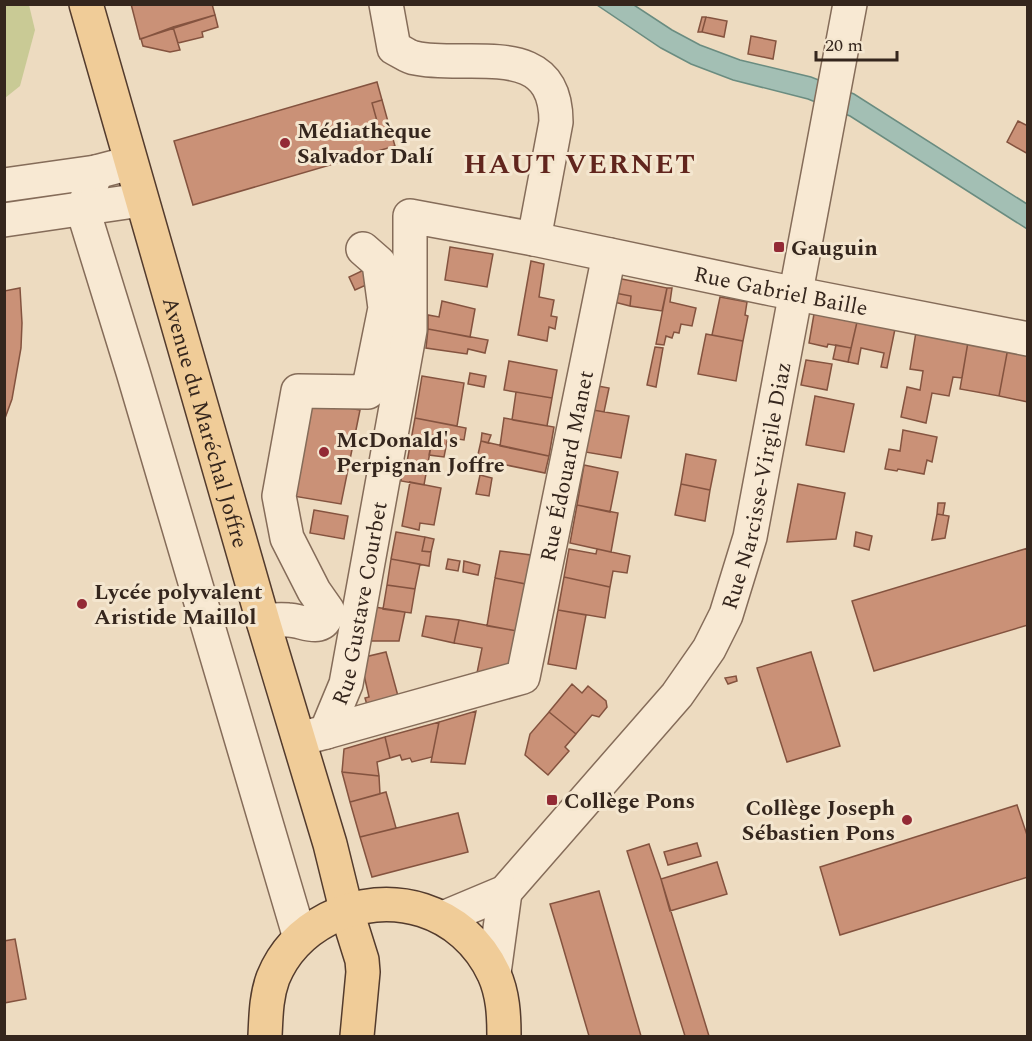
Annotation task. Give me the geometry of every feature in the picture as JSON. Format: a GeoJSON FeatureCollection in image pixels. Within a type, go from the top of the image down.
{"type":"FeatureCollection","features":[{"type":"Feature","properties":{"kind":"main road","name":"Avenue du Maréchal Joffre"},"geometry":{"type":"LineString","coordinates":[[86,4],[263,621],[312,735],[333,854],[346,909],[362,960],[357,1036]]}},
{"type":"Feature","properties":{"kind":"main road"},"geometry":{"type":"LineString","coordinates":[[265,1036],[267,998],[283,958],[311,928],[346,909],[371,904],[407,905],[443,918],[464,933],[476,945],[494,973],[501,994],[504,1036]]}},
{"type":"Feature","properties":{"kind":"street"},"geometry":{"type":"LineString","coordinates":[[386,4],[394,48],[414,58],[519,64],[537,74],[549,86],[556,104],[556,122],[534,239]]}},
{"type":"Feature","properties":{"kind":"street","name":"Rue Narcisse-Virgile Diaz"},"geometry":{"type":"LineString","coordinates":[[443,918],[506,892],[677,695],[709,649],[722,623],[750,537],[850,4]]}},
{"type":"Feature","properties":{"kind":"street"},"geometry":{"type":"LineString","coordinates":[[4,185],[96,172],[132,162]]}},
{"type":"Feature","properties":{"kind":"street"},"geometry":{"type":"LineString","coordinates":[[96,172],[83,210],[300,938]]}},
{"type":"Feature","properties":{"kind":"street"},"geometry":{"type":"LineString","coordinates":[[4,220],[141,200]]}},
{"type":"Feature","properties":{"kind":"street","name":"Rue Gustave Courbet"},"geometry":{"type":"LineString","coordinates":[[312,735],[346,684],[410,330],[410,216],[534,239]]}},
{"type":"Feature","properties":{"kind":"street","name":"Rue Gabriel Baille"},"geometry":{"type":"LineString","coordinates":[[534,239],[796,294],[1028,339]]}},
{"type":"Feature","properties":{"kind":"street"},"geometry":{"type":"LineString","coordinates":[[263,621],[290,620],[320,624],[326,619],[328,611],[314,591],[287,538],[279,496],[298,391],[368,392],[385,308],[379,263],[363,249]]}},
{"type":"Feature","properties":{"kind":"street","name":"Rue Édouard Manet"},"geometry":{"type":"LineString","coordinates":[[312,735],[523,677],[609,255]]}},
{"type":"Feature","properties":{"kind":"street"},"geometry":{"type":"LineString","coordinates":[[494,973],[506,892]]}},
{"type":"Feature","properties":{"kind":"green space"},"geometry":{"type":"Polygon","coordinates":[[[5,4],[29,5],[35,30],[20,86],[5,98],[5,4]]]}},
{"type":"Feature","properties":{"kind":"shaded area"},"geometry":{"type":"Polygon","coordinates":[[[597,5],[634,5],[700,45],[740,60],[811,77],[854,94],[1027,204],[1027,229],[850,116],[808,99],[733,80],[691,64],[661,48],[597,5]]]}},
{"type":"Feature","properties":{"kind":"building"},"geometry":{"type":"Polygon","coordinates":[[[131,4],[212,4],[215,15],[140,39],[131,4]]]}},
{"type":"Feature","properties":{"kind":"building"},"geometry":{"type":"Polygon","coordinates":[[[215,15],[218,27],[202,32],[203,37],[178,43],[173,27],[215,15]]]}},
{"type":"Feature","properties":{"kind":"building"},"geometry":{"type":"Polygon","coordinates":[[[702,17],[706,17],[702,32],[698,32],[702,17]]]}},
{"type":"Feature","properties":{"kind":"building"},"geometry":{"type":"Polygon","coordinates":[[[706,17],[727,21],[724,37],[702,32],[706,17]]]}},
{"type":"Feature","properties":{"kind":"building"},"geometry":{"type":"Polygon","coordinates":[[[173,27],[180,50],[170,52],[143,46],[141,39],[173,27]]]}},
{"type":"Feature","properties":{"kind":"building"},"geometry":{"type":"Polygon","coordinates":[[[751,36],[776,41],[773,59],[748,54],[751,36]]]}},
{"type":"Feature","properties":{"kind":"building","name":"Médiathèque Salvador Dalí"},"geometry":{"type":"Polygon","coordinates":[[[377,82],[382,100],[372,103],[380,132],[390,129],[395,146],[193,205],[174,141],[377,82]]]}},
{"type":"Feature","properties":{"kind":"building"},"geometry":{"type":"Polygon","coordinates":[[[382,100],[390,129],[380,132],[372,103],[382,100]]]}},
{"type":"Feature","properties":{"kind":"building"},"geometry":{"type":"Polygon","coordinates":[[[1018,121],[1028,126],[1028,154],[1007,142],[1018,121]]]}},
{"type":"Feature","properties":{"kind":"building"},"geometry":{"type":"Polygon","coordinates":[[[450,247],[493,254],[487,287],[445,280],[450,247]]]}},
{"type":"Feature","properties":{"kind":"building"},"geometry":{"type":"Polygon","coordinates":[[[531,261],[544,264],[539,297],[554,300],[551,316],[557,317],[555,329],[549,327],[547,341],[518,335],[531,261]]]}},
{"type":"Feature","properties":{"kind":"building"},"geometry":{"type":"Polygon","coordinates":[[[368,268],[375,281],[355,290],[349,277],[368,268]]]}},
{"type":"Feature","properties":{"kind":"building"},"geometry":{"type":"Polygon","coordinates":[[[617,278],[667,288],[662,311],[630,306],[631,296],[615,293],[617,278]]]}},
{"type":"Feature","properties":{"kind":"building"},"geometry":{"type":"Polygon","coordinates":[[[20,288],[21,348],[12,399],[4,421],[4,291],[20,288]]]}},
{"type":"Feature","properties":{"kind":"building"},"geometry":{"type":"Polygon","coordinates":[[[667,288],[672,288],[670,302],[696,308],[692,326],[681,324],[679,333],[674,332],[672,338],[666,336],[664,345],[656,344],[667,288]]]}},
{"type":"Feature","properties":{"kind":"building"},"geometry":{"type":"Polygon","coordinates":[[[615,293],[631,296],[630,306],[614,302],[615,293]]]}},
{"type":"Feature","properties":{"kind":"building"},"geometry":{"type":"Polygon","coordinates":[[[720,297],[747,302],[745,315],[748,316],[743,341],[712,335],[720,297]]]}},
{"type":"Feature","properties":{"kind":"building"},"geometry":{"type":"Polygon","coordinates":[[[442,301],[475,309],[470,337],[428,329],[428,315],[439,317],[442,301]]]}},
{"type":"Feature","properties":{"kind":"building"},"geometry":{"type":"Polygon","coordinates":[[[814,314],[857,322],[851,348],[828,344],[827,347],[809,343],[814,314]]]}},
{"type":"Feature","properties":{"kind":"building"},"geometry":{"type":"Polygon","coordinates":[[[857,322],[895,329],[887,368],[881,367],[884,353],[861,348],[858,364],[848,362],[857,322]]]}},
{"type":"Feature","properties":{"kind":"building"},"geometry":{"type":"Polygon","coordinates":[[[428,329],[488,340],[485,353],[468,349],[467,354],[426,348],[428,329]]]}},
{"type":"Feature","properties":{"kind":"building"},"geometry":{"type":"Polygon","coordinates":[[[916,332],[968,342],[962,378],[953,377],[949,396],[932,393],[926,423],[901,417],[907,387],[920,390],[923,371],[910,369],[916,332]]]}},
{"type":"Feature","properties":{"kind":"building"},"geometry":{"type":"Polygon","coordinates":[[[706,334],[743,341],[736,381],[698,374],[706,334]]]}},
{"type":"Feature","properties":{"kind":"building"},"geometry":{"type":"Polygon","coordinates":[[[968,342],[1008,348],[999,396],[960,389],[968,342]]]}},
{"type":"Feature","properties":{"kind":"building"},"geometry":{"type":"Polygon","coordinates":[[[836,345],[851,348],[848,362],[833,359],[836,345]]]}},
{"type":"Feature","properties":{"kind":"building"},"geometry":{"type":"Polygon","coordinates":[[[655,347],[663,348],[656,387],[647,385],[655,347]]]}},
{"type":"Feature","properties":{"kind":"building"},"geometry":{"type":"Polygon","coordinates":[[[1008,348],[1028,352],[1028,402],[999,396],[1008,348]]]}},
{"type":"Feature","properties":{"kind":"building"},"geometry":{"type":"Polygon","coordinates":[[[806,360],[832,364],[827,390],[801,385],[806,360]]]}},
{"type":"Feature","properties":{"kind":"building"},"geometry":{"type":"Polygon","coordinates":[[[509,361],[557,370],[552,398],[504,390],[509,361]]]}},
{"type":"Feature","properties":{"kind":"building"},"geometry":{"type":"Polygon","coordinates":[[[470,373],[486,376],[484,387],[468,384],[470,373]]]}},
{"type":"Feature","properties":{"kind":"building"},"geometry":{"type":"Polygon","coordinates":[[[422,376],[464,383],[457,426],[415,418],[422,376]]]}},
{"type":"Feature","properties":{"kind":"building"},"geometry":{"type":"Polygon","coordinates":[[[598,386],[609,388],[604,412],[593,410],[598,386]]]}},
{"type":"Feature","properties":{"kind":"building"},"geometry":{"type":"Polygon","coordinates":[[[516,392],[552,398],[547,426],[512,420],[516,392]]]}},
{"type":"Feature","properties":{"kind":"building"},"geometry":{"type":"Polygon","coordinates":[[[815,396],[854,404],[844,452],[806,445],[815,396]]]}},
{"type":"Feature","properties":{"kind":"building","name":"McDonald's Perpignan Joffre"},"geometry":{"type":"Polygon","coordinates":[[[307,401],[360,410],[341,504],[287,495],[307,401]]]}},
{"type":"Feature","properties":{"kind":"building"},"geometry":{"type":"Polygon","coordinates":[[[593,410],[629,416],[621,458],[585,452],[593,410]]]}},
{"type":"Feature","properties":{"kind":"building"},"geometry":{"type":"Polygon","coordinates":[[[415,418],[466,428],[464,440],[433,435],[424,485],[401,481],[415,418]]]}},
{"type":"Feature","properties":{"kind":"building"},"geometry":{"type":"Polygon","coordinates":[[[504,418],[554,427],[549,456],[500,446],[504,418]]]}},
{"type":"Feature","properties":{"kind":"building"},"geometry":{"type":"Polygon","coordinates":[[[903,430],[937,437],[932,462],[927,460],[924,474],[885,469],[889,449],[900,451],[903,430]]]}},
{"type":"Feature","properties":{"kind":"building"},"geometry":{"type":"Polygon","coordinates":[[[482,433],[491,435],[488,443],[481,441],[482,433]]]}},
{"type":"Feature","properties":{"kind":"building"},"geometry":{"type":"Polygon","coordinates":[[[433,435],[448,437],[444,457],[429,455],[433,435]]]}},
{"type":"Feature","properties":{"kind":"building"},"geometry":{"type":"Polygon","coordinates":[[[481,441],[549,456],[545,473],[477,459],[481,441]]]}},
{"type":"Feature","properties":{"kind":"building"},"geometry":{"type":"Polygon","coordinates":[[[686,454],[716,460],[710,490],[681,484],[686,454]]]}},
{"type":"Feature","properties":{"kind":"building"},"geometry":{"type":"Polygon","coordinates":[[[584,465],[618,472],[610,512],[577,505],[584,465]]]}},
{"type":"Feature","properties":{"kind":"building"},"geometry":{"type":"Polygon","coordinates":[[[480,475],[492,478],[489,496],[476,494],[480,475]]]}},
{"type":"Feature","properties":{"kind":"building"},"geometry":{"type":"Polygon","coordinates":[[[410,482],[441,488],[434,525],[420,523],[419,530],[402,526],[410,482]]]}},
{"type":"Feature","properties":{"kind":"building"},"geometry":{"type":"Polygon","coordinates":[[[681,484],[710,490],[705,521],[675,515],[681,484]]]}},
{"type":"Feature","properties":{"kind":"building"},"geometry":{"type":"Polygon","coordinates":[[[798,484],[845,493],[836,539],[787,542],[798,484]]]}},
{"type":"Feature","properties":{"kind":"building"},"geometry":{"type":"Polygon","coordinates":[[[938,503],[945,503],[943,515],[937,514],[938,503]]]}},
{"type":"Feature","properties":{"kind":"building"},"geometry":{"type":"Polygon","coordinates":[[[577,505],[618,513],[611,552],[570,543],[577,505]]]}},
{"type":"Feature","properties":{"kind":"building"},"geometry":{"type":"Polygon","coordinates":[[[314,510],[348,516],[344,539],[310,533],[314,510]]]}},
{"type":"Feature","properties":{"kind":"building"},"geometry":{"type":"Polygon","coordinates":[[[937,514],[949,516],[945,538],[932,540],[937,514]]]}},
{"type":"Feature","properties":{"kind":"building"},"geometry":{"type":"Polygon","coordinates":[[[396,532],[425,537],[422,551],[431,552],[429,566],[391,559],[396,532]]]}},
{"type":"Feature","properties":{"kind":"building"},"geometry":{"type":"Polygon","coordinates":[[[856,532],[872,536],[869,550],[854,546],[856,532]]]}},
{"type":"Feature","properties":{"kind":"building"},"geometry":{"type":"Polygon","coordinates":[[[425,537],[434,539],[431,552],[422,551],[425,537]]]}},
{"type":"Feature","properties":{"kind":"building"},"geometry":{"type":"Polygon","coordinates":[[[1028,548],[1028,625],[874,671],[852,601],[1028,548]]]}},
{"type":"Feature","properties":{"kind":"building"},"geometry":{"type":"Polygon","coordinates":[[[569,549],[596,554],[597,549],[630,556],[627,573],[613,571],[610,587],[564,577],[569,549]]]}},
{"type":"Feature","properties":{"kind":"building"},"geometry":{"type":"Polygon","coordinates":[[[500,551],[531,555],[526,584],[495,578],[500,551]]]}},
{"type":"Feature","properties":{"kind":"building"},"geometry":{"type":"Polygon","coordinates":[[[391,559],[420,564],[415,589],[387,585],[391,559]]]}},
{"type":"Feature","properties":{"kind":"building"},"geometry":{"type":"Polygon","coordinates":[[[448,559],[460,561],[458,571],[446,569],[448,559]]]}},
{"type":"Feature","properties":{"kind":"building"},"geometry":{"type":"Polygon","coordinates":[[[464,561],[480,565],[478,575],[463,572],[464,561]]]}},
{"type":"Feature","properties":{"kind":"building"},"geometry":{"type":"Polygon","coordinates":[[[564,577],[610,587],[605,618],[558,610],[564,577]]]}},
{"type":"Feature","properties":{"kind":"building"},"geometry":{"type":"Polygon","coordinates":[[[495,578],[526,584],[517,631],[487,626],[495,578]]]}},
{"type":"Feature","properties":{"kind":"building"},"geometry":{"type":"Polygon","coordinates":[[[387,585],[415,589],[411,613],[383,609],[387,585]]]}},
{"type":"Feature","properties":{"kind":"building"},"geometry":{"type":"Polygon","coordinates":[[[375,607],[405,612],[399,641],[368,641],[375,607]]]}},
{"type":"Feature","properties":{"kind":"building"},"geometry":{"type":"Polygon","coordinates":[[[558,610],[586,615],[576,669],[548,664],[558,610]]]}},
{"type":"Feature","properties":{"kind":"building"},"geometry":{"type":"Polygon","coordinates":[[[426,616],[459,620],[454,643],[422,636],[426,616]]]}},
{"type":"Feature","properties":{"kind":"building"},"geometry":{"type":"Polygon","coordinates":[[[459,620],[517,631],[513,658],[506,666],[477,673],[482,648],[454,643],[459,620]]]}},
{"type":"Feature","properties":{"kind":"building"},"geometry":{"type":"Polygon","coordinates":[[[386,652],[398,696],[367,705],[365,698],[369,697],[362,666],[365,657],[386,652]]]}},
{"type":"Feature","properties":{"kind":"building"},"geometry":{"type":"Polygon","coordinates":[[[811,652],[840,746],[787,762],[757,668],[811,652]]]}},
{"type":"Feature","properties":{"kind":"building"},"geometry":{"type":"Polygon","coordinates":[[[736,676],[737,681],[728,684],[725,678],[736,676]]]}},
{"type":"Feature","properties":{"kind":"building"},"geometry":{"type":"Polygon","coordinates":[[[572,684],[582,693],[588,686],[606,701],[607,707],[599,717],[592,715],[576,734],[549,712],[572,684]]]}},
{"type":"Feature","properties":{"kind":"building"},"geometry":{"type":"Polygon","coordinates":[[[476,711],[465,764],[431,762],[439,722],[476,711]]]}},
{"type":"Feature","properties":{"kind":"building"},"geometry":{"type":"Polygon","coordinates":[[[549,712],[576,734],[565,747],[569,751],[548,775],[525,755],[530,734],[549,712]]]}},
{"type":"Feature","properties":{"kind":"building"},"geometry":{"type":"Polygon","coordinates":[[[439,722],[432,757],[412,762],[410,758],[402,760],[400,755],[390,758],[385,737],[439,722]]]}},
{"type":"Feature","properties":{"kind":"building"},"geometry":{"type":"Polygon","coordinates":[[[385,737],[390,758],[377,762],[379,776],[342,772],[344,749],[385,737]]]}},
{"type":"Feature","properties":{"kind":"building"},"geometry":{"type":"Polygon","coordinates":[[[342,772],[379,776],[380,794],[350,802],[342,772]]]}},
{"type":"Feature","properties":{"kind":"building"},"geometry":{"type":"Polygon","coordinates":[[[386,792],[396,828],[360,837],[350,802],[386,792]]]}},
{"type":"Feature","properties":{"kind":"building"},"geometry":{"type":"Polygon","coordinates":[[[1017,805],[1028,838],[1028,877],[840,935],[820,867],[1017,805]]]}},
{"type":"Feature","properties":{"kind":"building"},"geometry":{"type":"Polygon","coordinates":[[[458,813],[468,852],[372,877],[360,837],[458,813]]]}},
{"type":"Feature","properties":{"kind":"building"},"geometry":{"type":"Polygon","coordinates":[[[697,843],[701,856],[668,865],[664,852],[697,843]]]}},
{"type":"Feature","properties":{"kind":"building"},"geometry":{"type":"Polygon","coordinates":[[[649,844],[709,1036],[685,1036],[627,851],[649,844]]]}},
{"type":"Feature","properties":{"kind":"building"},"geometry":{"type":"Polygon","coordinates":[[[717,862],[727,894],[670,911],[661,879],[717,862]]]}},
{"type":"Feature","properties":{"kind":"building"},"geometry":{"type":"Polygon","coordinates":[[[599,891],[641,1036],[589,1036],[550,904],[599,891]]]}},
{"type":"Feature","properties":{"kind":"building"},"geometry":{"type":"Polygon","coordinates":[[[15,939],[26,999],[4,1003],[4,941],[15,939]]]}},
{"type":"Feature","properties":{"kind":"place","name":"Médiathèque Salvador Dalí"},"geometry":{"type":"Point","coordinates":[285,143]}},
{"type":"Feature","properties":{"kind":"place","name":"Gauguin"},"geometry":{"type":"Point","coordinates":[779,247]}},
{"type":"Feature","properties":{"kind":"place","name":"McDonald's Perpignan Joffre"},"geometry":{"type":"Point","coordinates":[324,452]}},
{"type":"Feature","properties":{"kind":"place","name":"Lycée polyvalent Aristide Maillol"},"geometry":{"type":"Point","coordinates":[82,604]}},
{"type":"Feature","properties":{"kind":"place","name":"Collège Pons"},"geometry":{"type":"Point","coordinates":[552,800]}},
{"type":"Feature","properties":{"kind":"place","name":"Collège Joseph Sébastien Pons"},"geometry":{"type":"Point","coordinates":[907,820]}},
{"type":"Feature","properties":{"kind":"district","name":"HAUT VERNET"},"geometry":{"type":"Point","coordinates":[580,163]}}]}
